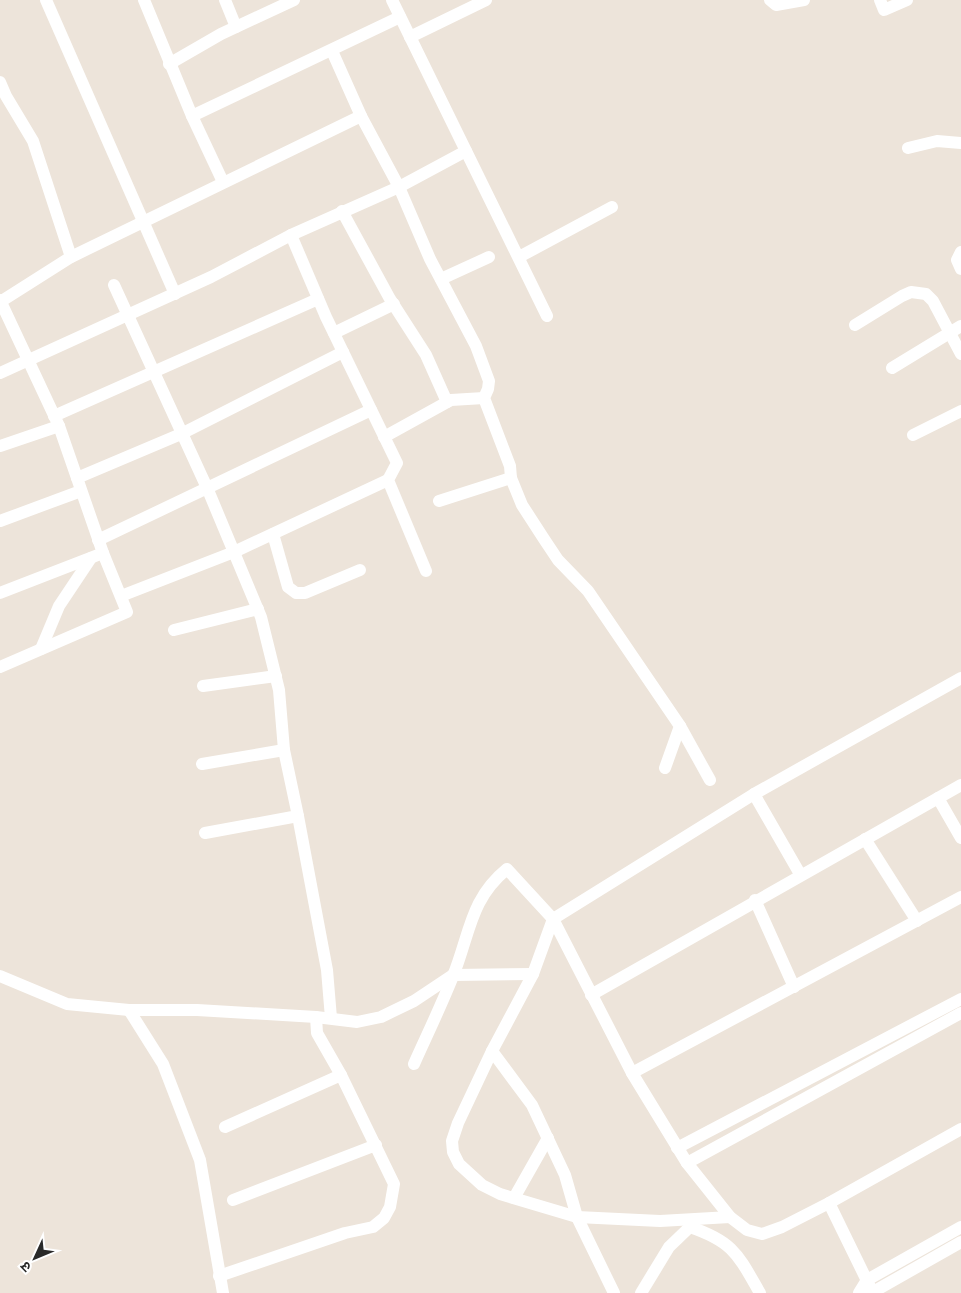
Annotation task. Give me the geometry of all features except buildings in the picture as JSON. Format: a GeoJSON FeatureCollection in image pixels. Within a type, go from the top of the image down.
{"type":"FeatureCollection","features":[{"type":"Feature","properties":{"kind":"street"},"geometry":{"type":"LineString","coordinates":[[46,0],[175,294]]}},
{"type":"Feature","properties":{"kind":"street"},"geometry":{"type":"LineString","coordinates":[[145,0],[169,64],[223,182]]}},
{"type":"Feature","properties":{"kind":"street"},"geometry":{"type":"LineString","coordinates":[[225,0],[236,27]]}},
{"type":"Feature","properties":{"kind":"street"},"geometry":{"type":"LineString","coordinates":[[169,64],[236,27],[294,0]]}},
{"type":"Feature","properties":{"kind":"street"},"geometry":{"type":"LineString","coordinates":[[392,0],[547,316]]}},
{"type":"Feature","properties":{"kind":"street"},"geometry":{"type":"LineString","coordinates":[[410,37],[486,0]]}},
{"type":"Feature","properties":{"kind":"street"},"geometry":{"type":"LineString","coordinates":[[770,0],[776,5],[804,0]]}},
{"type":"Feature","properties":{"kind":"street"},"geometry":{"type":"LineString","coordinates":[[880,0],[884,10],[907,0]]}},
{"type":"Feature","properties":{"kind":"street"},"geometry":{"type":"LineString","coordinates":[[192,116],[400,17]]}},
{"type":"Feature","properties":{"kind":"street"},"geometry":{"type":"LineString","coordinates":[[332,51],[361,116],[399,187],[441,279],[472,338],[486,372],[488,389],[484,398],[510,466],[511,478],[522,504],[558,560],[588,591],[680,726],[710,780]]}},
{"type":"Feature","properties":{"kind":"street"},"geometry":{"type":"LineString","coordinates":[[0,82],[6,96],[33,141],[71,256]]}},
{"type":"Feature","properties":{"kind":"street"},"geometry":{"type":"LineString","coordinates":[[41,649],[59,606],[97,556],[98,540],[56,421],[30,361],[0,301],[71,256],[361,116]]}},
{"type":"Feature","properties":{"kind":"street"},"geometry":{"type":"LineString","coordinates":[[908,148],[937,142],[961,143]]}},
{"type":"Feature","properties":{"kind":"street"},"geometry":{"type":"LineString","coordinates":[[0,373],[175,294],[291,235],[399,187],[466,151]]}},
{"type":"Feature","properties":{"kind":"street"},"geometry":{"type":"LineString","coordinates":[[519,257],[612,207]]}},
{"type":"Feature","properties":{"kind":"street"},"geometry":{"type":"LineString","coordinates":[[342,211],[394,304],[426,355],[447,402]]}},
{"type":"Feature","properties":{"kind":"street"},"geometry":{"type":"LineString","coordinates":[[121,596],[234,552],[388,480],[397,464],[318,299],[291,235]]}},
{"type":"Feature","properties":{"kind":"street"},"geometry":{"type":"LineString","coordinates":[[961,252],[957,257],[961,269]]}},
{"type":"Feature","properties":{"kind":"street"},"geometry":{"type":"LineString","coordinates":[[441,279],[489,257]]}},
{"type":"Feature","properties":{"kind":"street"},"geometry":{"type":"LineString","coordinates":[[114,285],[208,490],[258,609],[279,690],[284,750],[327,970],[331,1018]]}},
{"type":"Feature","properties":{"kind":"street"},"geometry":{"type":"LineString","coordinates":[[855,324],[902,296],[919,292],[926,294],[932,302],[961,354]]}},
{"type":"Feature","properties":{"kind":"street"},"geometry":{"type":"LineString","coordinates":[[0,446],[318,299]]}},
{"type":"Feature","properties":{"kind":"street"},"geometry":{"type":"LineString","coordinates":[[334,333],[394,304]]}},
{"type":"Feature","properties":{"kind":"street"},"geometry":{"type":"LineString","coordinates":[[892,368],[961,326]]}},
{"type":"Feature","properties":{"kind":"street"},"geometry":{"type":"LineString","coordinates":[[77,478],[181,434],[343,352]]}},
{"type":"Feature","properties":{"kind":"street"},"geometry":{"type":"LineString","coordinates":[[384,438],[451,400],[484,398]]}},
{"type":"Feature","properties":{"kind":"street"},"geometry":{"type":"LineString","coordinates":[[98,540],[208,490],[371,410]]}},
{"type":"Feature","properties":{"kind":"street"},"geometry":{"type":"LineString","coordinates":[[913,435],[961,412]]}},
{"type":"Feature","properties":{"kind":"street"},"geometry":{"type":"LineString","coordinates":[[439,501],[511,478]]}},
{"type":"Feature","properties":{"kind":"street"},"geometry":{"type":"LineString","coordinates":[[388,480],[426,570]]}},
{"type":"Feature","properties":{"kind":"street"},"geometry":{"type":"LineString","coordinates":[[0,521],[81,491]]}},
{"type":"Feature","properties":{"kind":"street"},"geometry":{"type":"LineString","coordinates":[[273,534],[288,587],[296,593],[305,593],[360,570]]}},
{"type":"Feature","properties":{"kind":"street"},"geometry":{"type":"LineString","coordinates":[[0,593],[97,556]]}},
{"type":"Feature","properties":{"kind":"street"},"geometry":{"type":"LineString","coordinates":[[0,667],[127,612],[121,596],[97,556]]}},
{"type":"Feature","properties":{"kind":"street"},"geometry":{"type":"LineString","coordinates":[[174,630],[258,609]]}},
{"type":"Feature","properties":{"kind":"street"},"geometry":{"type":"LineString","coordinates":[[203,686],[276,676]]}},
{"type":"Feature","properties":{"kind":"street"},"geometry":{"type":"LineString","coordinates":[[730,1217],[694,1223],[577,1217],[514,1198],[482,1185],[459,1164],[453,1152],[452,1141],[458,1123],[492,1051],[533,974],[553,920],[754,794],[961,678]]}},
{"type":"Feature","properties":{"kind":"street"},"geometry":{"type":"LineString","coordinates":[[665,768],[680,726]]}},
{"type":"Feature","properties":{"kind":"street"},"geometry":{"type":"LineString","coordinates":[[202,764],[284,750]]}},
{"type":"Feature","properties":{"kind":"street"},"geometry":{"type":"LineString","coordinates":[[591,995],[800,874],[961,785]]}},
{"type":"Feature","properties":{"kind":"street"},"geometry":{"type":"LineString","coordinates":[[754,794],[800,874]]}},
{"type":"Feature","properties":{"kind":"street"},"geometry":{"type":"LineString","coordinates":[[938,798],[961,838]]}},
{"type":"Feature","properties":{"kind":"street"},"geometry":{"type":"LineString","coordinates":[[205,833],[298,816]]}},
{"type":"Feature","properties":{"kind":"street"},"geometry":{"type":"LineString","coordinates":[[865,839],[917,921]]}},
{"type":"Feature","properties":{"kind":"street"},"geometry":{"type":"LineString","coordinates":[[414,1064],[453,975],[478,903],[494,880],[507,869],[553,920],[632,1073],[687,1164],[730,1217],[747,1230],[762,1234],[782,1227],[829,1203],[961,1129]]}},
{"type":"Feature","properties":{"kind":"street"},"geometry":{"type":"LineString","coordinates":[[632,1073],[961,897]]}},
{"type":"Feature","properties":{"kind":"street"},"geometry":{"type":"LineString","coordinates":[[755,900],[794,987]]}},
{"type":"Feature","properties":{"kind":"street"},"geometry":{"type":"LineString","coordinates":[[0,976],[66,1004],[130,1010],[197,1010],[316,1017],[356,1022],[381,1017],[414,1001],[453,975],[533,974]]}},
{"type":"Feature","properties":{"kind":"street"},"geometry":{"type":"LineString","coordinates":[[677,1148],[961,999]]}},
{"type":"Feature","properties":{"kind":"street"},"geometry":{"type":"LineString","coordinates":[[130,1010],[163,1064],[200,1160],[222,1293]]}},
{"type":"Feature","properties":{"kind":"street"},"geometry":{"type":"LineString","coordinates":[[687,1164],[961,1013]]}},
{"type":"Feature","properties":{"kind":"street"},"geometry":{"type":"LineString","coordinates":[[219,1276],[345,1233],[374,1227],[384,1218],[390,1208],[394,1184],[342,1076],[317,1033],[316,1017]]}},
{"type":"Feature","properties":{"kind":"street"},"geometry":{"type":"LineString","coordinates":[[492,1051],[532,1105],[565,1176],[577,1217],[614,1293]]}},
{"type":"Feature","properties":{"kind":"street"},"geometry":{"type":"LineString","coordinates":[[225,1127],[342,1076]]}},
{"type":"Feature","properties":{"kind":"street"},"geometry":{"type":"LineString","coordinates":[[514,1198],[548,1138]]}},
{"type":"Feature","properties":{"kind":"street"},"geometry":{"type":"LineString","coordinates":[[233,1200],[376,1145]]}},
{"type":"Feature","properties":{"kind":"street"},"geometry":{"type":"LineString","coordinates":[[829,1203],[866,1287],[873,1293],[961,1242]]}},
{"type":"Feature","properties":{"kind":"street"},"geometry":{"type":"LineString","coordinates":[[641,1293],[658,1262],[694,1223]]}},
{"type":"Feature","properties":{"kind":"street"},"geometry":{"type":"LineString","coordinates":[[694,1223],[726,1243],[741,1260],[760,1293]]}},
{"type":"Feature","properties":{"kind":"street"},"geometry":{"type":"LineString","coordinates":[[859,1293],[961,1227]]}}]}
